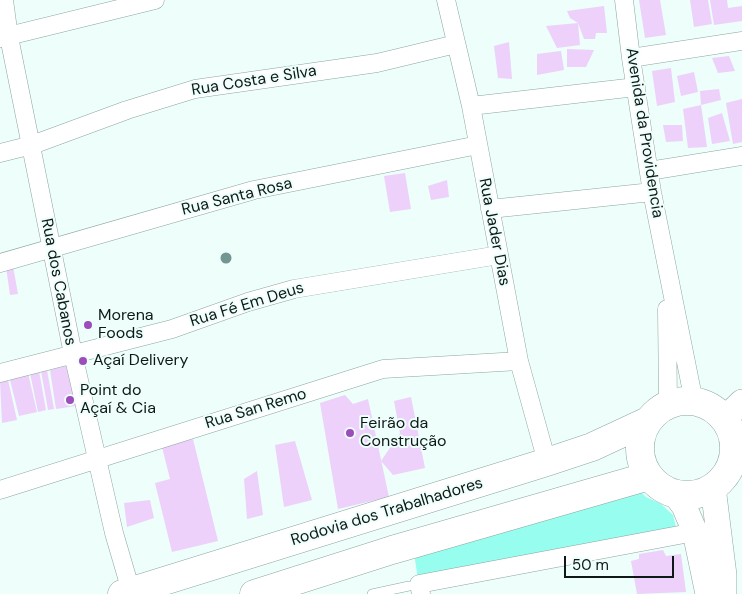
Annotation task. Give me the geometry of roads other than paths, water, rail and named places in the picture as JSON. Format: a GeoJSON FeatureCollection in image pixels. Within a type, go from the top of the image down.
{"type":"FeatureCollection","features":[{"type":"Feature","properties":{"kind":"main road"},"geometry":{"type":"LineString","coordinates":[[724,594],[728,480],[734,451],[734,421],[710,408],[670,409],[643,432],[640,449],[643,466],[649,476],[660,487],[675,494],[695,495],[728,480]]}},
{"type":"Feature","properties":{"kind":"main road","name":"Rodovia dos Trabalhadores"},"geometry":{"type":"LineString","coordinates":[[126,593],[592,447],[670,409]]}},
{"type":"Feature","properties":{"kind":"main road"},"geometry":{"type":"LineString","coordinates":[[267,592],[392,550],[649,476]]}},
{"type":"Feature","properties":{"kind":"main road"},"geometry":{"type":"LineString","coordinates":[[675,494],[684,506],[695,532],[708,594]]}},
{"type":"Feature","properties":{"kind":"street","name":"Rua dos Cabanos"},"geometry":{"type":"LineString","coordinates":[[4,0],[4,37],[32,145],[50,249],[126,593]]}},
{"type":"Feature","properties":{"kind":"street"},"geometry":{"type":"LineString","coordinates":[[4,37],[155,0]]}},
{"type":"Feature","properties":{"kind":"street","name":"Rua Jader Dias"},"geometry":{"type":"LineString","coordinates":[[446,0],[471,106],[519,361],[546,462]]}},
{"type":"Feature","properties":{"kind":"street","name":"Avenida da Providencia"},"geometry":{"type":"LineString","coordinates":[[624,0],[652,192],[667,266]]}},
{"type":"Feature","properties":{"kind":"street"},"geometry":{"type":"LineString","coordinates":[[631,58],[742,41]]}},
{"type":"Feature","properties":{"kind":"street","name":"Rua Costa e Silva"},"geometry":{"type":"LineString","coordinates":[[0,152],[32,145],[127,110],[196,89],[377,63],[456,44]]}},
{"type":"Feature","properties":{"kind":"street"},"geometry":{"type":"LineString","coordinates":[[471,106],[636,86]]}},
{"type":"Feature","properties":{"kind":"street","name":"Rua Santa Rosa"},"geometry":{"type":"LineString","coordinates":[[0,263],[254,190],[478,145]]}},
{"type":"Feature","properties":{"kind":"street"},"geometry":{"type":"LineString","coordinates":[[649,171],[742,156]]}},
{"type":"Feature","properties":{"kind":"street"},"geometry":{"type":"LineString","coordinates":[[490,209],[652,192]]}},
{"type":"Feature","properties":{"kind":"street","name":"Rua Fé Em Deus"},"geometry":{"type":"LineString","coordinates":[[0,373],[172,329],[248,302],[301,288],[499,255]]}},
{"type":"Feature","properties":{"kind":"street"},"geometry":{"type":"LineString","coordinates":[[667,266],[670,409]]}},
{"type":"Feature","properties":{"kind":"street"},"geometry":{"type":"LineString","coordinates":[[667,266],[670,409]]}},
{"type":"Feature","properties":{"kind":"street","name":"Rua San Remo"},"geometry":{"type":"LineString","coordinates":[[0,490],[97,458],[383,370],[519,361]]}},
{"type":"Feature","properties":{"kind":"street"},"geometry":{"type":"LineString","coordinates":[[416,588],[695,532]]}},
{"type":"Feature","properties":{"kind":"lane"},"geometry":{"type":"LineString","coordinates":[[372,594],[416,588]]}},
{"type":"Feature","properties":{"kind":"place","name":"Morena Foods"},"geometry":{"type":"Point","coordinates":[88,325]}},
{"type":"Feature","properties":{"kind":"place","name":"Açaí Delivery"},"geometry":{"type":"Point","coordinates":[83,361]}},
{"type":"Feature","properties":{"kind":"place","name":"Point do Açaí & Cia"},"geometry":{"type":"Point","coordinates":[70,400]}},
{"type":"Feature","properties":{"kind":"place","name":"Feirão da Construção"},"geometry":{"type":"Point","coordinates":[350,433]}}]}
